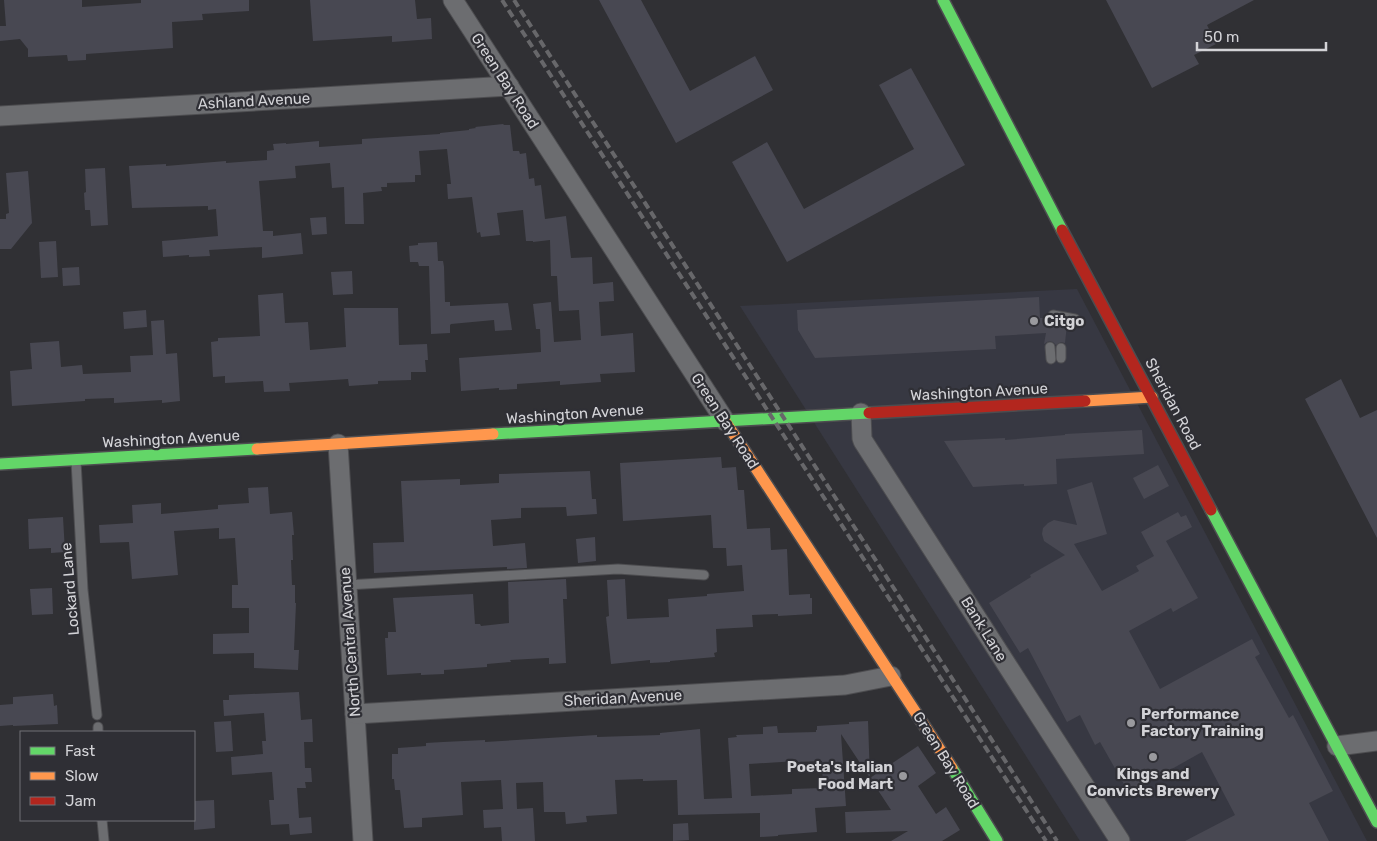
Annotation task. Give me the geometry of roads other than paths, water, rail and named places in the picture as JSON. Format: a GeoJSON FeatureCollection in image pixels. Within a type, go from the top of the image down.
{"type":"FeatureCollection","features":[{"type":"Feature","properties":{"kind":"street","name":"Green Bay Road"},"geometry":{"type":"LineString","coordinates":[[453,0],[891,676],[935,740],[997,841]]}},
{"type":"Feature","properties":{"kind":"street","name":"Sheridan Road"},"geometry":{"type":"LineString","coordinates":[[943,0],[1046,199],[1377,822]]}},
{"type":"Feature","properties":{"kind":"street","name":"Ashland Avenue"},"geometry":{"type":"LineString","coordinates":[[0,116],[509,86]]}},
{"type":"Feature","properties":{"kind":"street","name":"Washington Avenue"},"geometry":{"type":"LineString","coordinates":[[0,464],[1152,397]]}},
{"type":"Feature","properties":{"kind":"street","name":"Bank Lane"},"geometry":{"type":"LineString","coordinates":[[861,413],[862,438],[1120,841]]}},
{"type":"Feature","properties":{"kind":"street","name":"North Central Avenue"},"geometry":{"type":"LineString","coordinates":[[338,444],[363,841]]}},
{"type":"Feature","properties":{"kind":"street","name":"Sheridan Avenue"},"geometry":{"type":"LineString","coordinates":[[355,714],[845,685],[891,676]]}},
{"type":"Feature","properties":{"kind":"street"},"geometry":{"type":"LineString","coordinates":[[1337,746],[1377,741]]}},
{"type":"Feature","properties":{"kind":"lane"},"geometry":{"type":"LineString","coordinates":[[1053,319],[1053,316],[1075,319]]}},
{"type":"Feature","properties":{"kind":"lane"},"geometry":{"type":"LineString","coordinates":[[1050,347],[1051,359]]}},
{"type":"Feature","properties":{"kind":"lane"},"geometry":{"type":"LineString","coordinates":[[1061,348],[1061,358]]}},
{"type":"Feature","properties":{"kind":"lane","name":"Lockard Lane"},"geometry":{"type":"LineString","coordinates":[[76,459],[83,590],[97,715]]}},
{"type":"Feature","properties":{"kind":"lane"},"geometry":{"type":"LineString","coordinates":[[347,585],[618,569],[704,575]]}},
{"type":"Feature","properties":{"kind":"lane"},"geometry":{"type":"LineString","coordinates":[[102,821],[104,841]]}},
{"type":"Feature","properties":{"kind":"railway"},"geometry":{"type":"LineString","coordinates":[[502,0],[1046,841]]}},
{"type":"Feature","properties":{"kind":"railway"},"geometry":{"type":"LineString","coordinates":[[514,0],[1057,841]]}},
{"type":"Feature","properties":{"kind":"place","name":"Citgo"},"geometry":{"type":"Point","coordinates":[1034,321]}},
{"type":"Feature","properties":{"kind":"place","name":"Performance Factory Training"},"geometry":{"type":"Point","coordinates":[1131,723]}},
{"type":"Feature","properties":{"kind":"place","name":"Kings and Convicts Brewery"},"geometry":{"type":"Point","coordinates":[1153,757]}},
{"type":"Feature","properties":{"kind":"place","name":"Poeta's Italian Food Mart"},"geometry":{"type":"Point","coordinates":[903,776]}}]}
